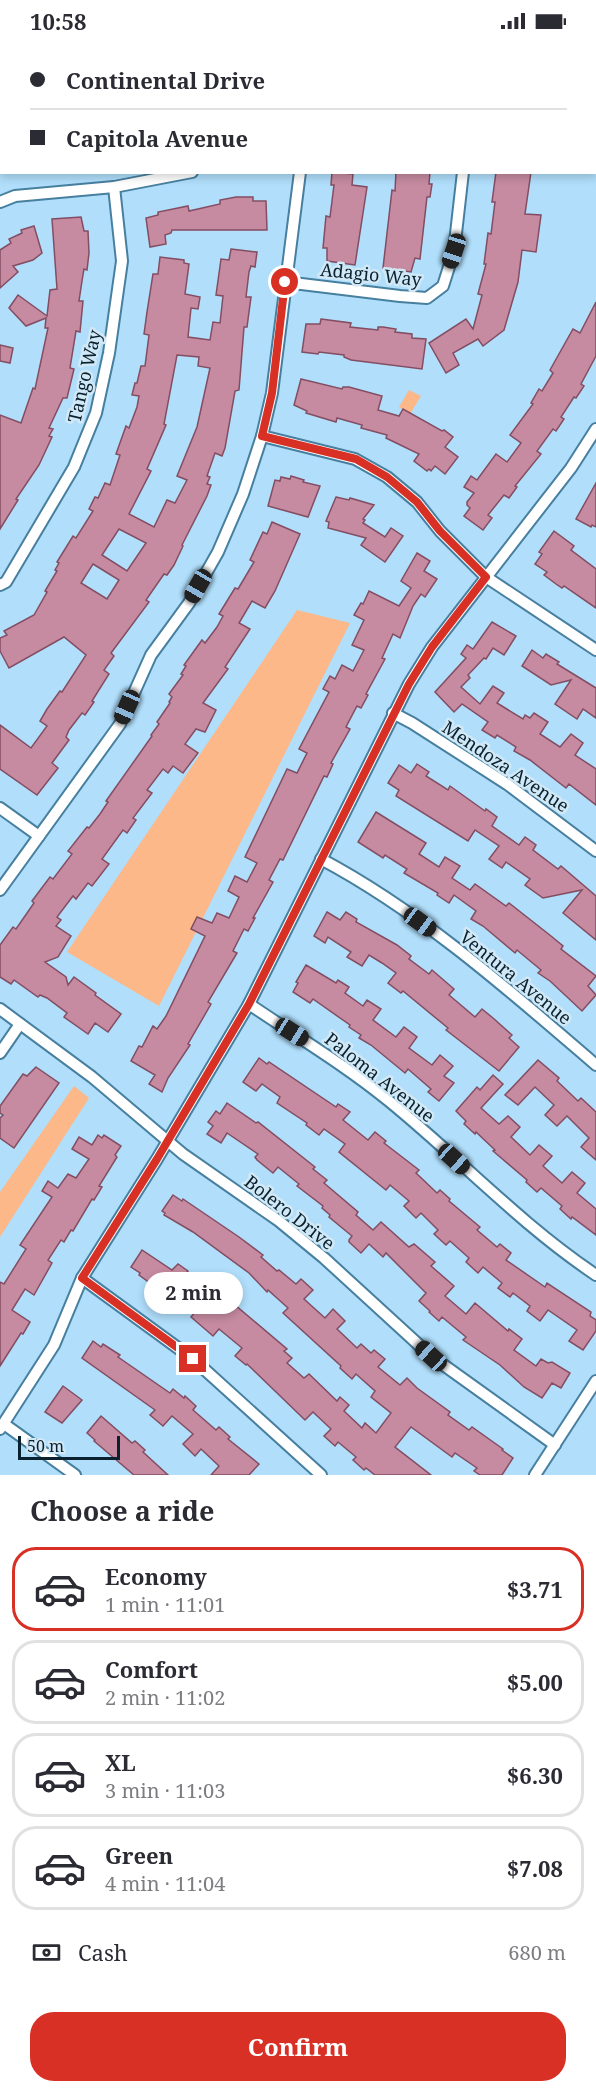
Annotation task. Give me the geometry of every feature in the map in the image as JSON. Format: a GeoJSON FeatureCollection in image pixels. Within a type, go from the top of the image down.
{"type":"FeatureCollection","features":[{"type":"Feature","properties":{"kind":"street"},"geometry":{"type":"LineString","coordinates":[[0,202],[15,195],[114,187],[182,174]]}},
{"type":"Feature","properties":{"kind":"street"},"geometry":{"type":"LineString","coordinates":[[0,890],[120,724],[151,656],[189,603],[218,552],[243,494],[262,436],[272,393],[300,174]]}},
{"type":"Feature","properties":{"kind":"street","name":"Adagio Way"},"geometry":{"type":"LineString","coordinates":[[285,282],[427,298],[443,286],[454,251],[463,174]]}},
{"type":"Feature","properties":{"kind":"street","name":"Tango Way"},"geometry":{"type":"LineString","coordinates":[[0,585],[6,582],[74,467],[96,413],[109,353],[122,261],[114,187]]}},
{"type":"Feature","properties":{"kind":"street"},"geometry":{"type":"LineString","coordinates":[[75,1475],[2,1426],[54,1345],[82,1278],[168,1141],[249,1004],[393,713],[432,647],[592,447],[596,429]]}},
{"type":"Feature","properties":{"kind":"street"},"geometry":{"type":"LineString","coordinates":[[262,436],[356,459],[387,477],[417,502],[440,531],[486,577],[596,650]]}},
{"type":"Feature","properties":{"kind":"street","name":"Mendoza Avenue"},"geometry":{"type":"LineString","coordinates":[[393,713],[507,784],[596,851]]}},
{"type":"Feature","properties":{"kind":"street"},"geometry":{"type":"LineString","coordinates":[[0,808],[39,836]]}},
{"type":"Feature","properties":{"kind":"street","name":"Ventura Avenue"},"geometry":{"type":"LineString","coordinates":[[321,859],[420,922],[488,972],[596,1065]]}},
{"type":"Feature","properties":{"kind":"street","name":"Paloma Avenue"},"geometry":{"type":"LineString","coordinates":[[249,1004],[305,1040],[388,1100],[503,1204],[565,1254],[596,1275]]}},
{"type":"Feature","properties":{"kind":"street","name":"Bolero Drive"},"geometry":{"type":"LineString","coordinates":[[0,1009],[92,1077],[183,1154],[279,1221],[324,1258],[431,1356],[555,1445]]}},
{"type":"Feature","properties":{"kind":"street"},"geometry":{"type":"LineString","coordinates":[[0,1053],[20,1024]]}},
{"type":"Feature","properties":{"kind":"street"},"geometry":{"type":"LineString","coordinates":[[82,1278],[193,1359],[321,1475]]}},
{"type":"Feature","properties":{"kind":"street"},"geometry":{"type":"LineString","coordinates":[[535,1475],[596,1381]]}},
{"type":"Feature","properties":{"kind":"shaded area"},"geometry":{"type":"Polygon","coordinates":[[[409,390],[421,396],[410,414],[399,407],[409,390]]]}},
{"type":"Feature","properties":{"kind":"shaded area"},"geometry":{"type":"Polygon","coordinates":[[[297,610],[350,623],[159,1006],[67,952],[297,610]]]}},
{"type":"Feature","properties":{"kind":"shaded area"},"geometry":{"type":"Polygon","coordinates":[[[74,1086],[89,1098],[0,1237],[0,1192],[74,1086]]]}},
{"type":"Feature","properties":{"kind":"building"},"geometry":{"type":"Polygon","coordinates":[[[332,174],[353,174],[352,185],[367,187],[355,265],[327,261],[327,248],[323,248],[326,216],[330,217],[334,185],[331,185],[332,174]]]}},
{"type":"Feature","properties":{"kind":"building"},"geometry":{"type":"Polygon","coordinates":[[[396,174],[430,174],[429,184],[432,184],[430,197],[427,197],[420,259],[415,258],[411,272],[383,268],[392,190],[395,191],[396,174]]]}},
{"type":"Feature","properties":{"kind":"building"},"geometry":{"type":"Polygon","coordinates":[[[496,174],[531,174],[525,214],[541,215],[536,252],[522,250],[518,282],[504,330],[483,346],[478,339],[453,353],[459,365],[446,373],[429,343],[466,319],[473,329],[482,295],[478,294],[486,264],[484,264],[488,233],[491,234],[495,202],[492,202],[496,174]]]}},
{"type":"Feature","properties":{"kind":"building"},"geometry":{"type":"Polygon","coordinates":[[[253,197],[253,201],[266,201],[267,230],[172,230],[171,233],[165,235],[166,244],[150,247],[146,218],[158,215],[158,212],[188,206],[189,211],[220,204],[220,200],[253,197]]]}},
{"type":"Feature","properties":{"kind":"building"},"geometry":{"type":"Polygon","coordinates":[[[81,217],[84,231],[88,231],[89,253],[79,301],[83,301],[80,332],[76,331],[70,368],[74,369],[67,398],[63,398],[49,428],[53,429],[49,436],[52,437],[39,465],[16,499],[18,500],[0,529],[0,415],[21,423],[33,388],[35,389],[48,328],[45,328],[46,318],[26,326],[9,308],[18,295],[47,316],[50,290],[57,289],[52,219],[81,217]]]}},
{"type":"Feature","properties":{"kind":"building"},"geometry":{"type":"Polygon","coordinates":[[[34,226],[42,253],[33,260],[13,266],[18,272],[0,288],[0,250],[11,243],[9,239],[22,233],[21,230],[34,226]]]}},
{"type":"Feature","properties":{"kind":"building"},"geometry":{"type":"Polygon","coordinates":[[[231,249],[257,252],[255,267],[251,266],[249,272],[246,297],[251,297],[247,327],[244,327],[239,390],[235,391],[225,448],[222,456],[215,453],[207,476],[210,477],[207,484],[211,485],[207,496],[174,565],[167,575],[164,574],[146,600],[149,602],[111,653],[114,656],[104,670],[109,674],[85,715],[82,713],[69,730],[66,737],[69,740],[52,763],[58,768],[37,795],[0,769],[0,725],[31,748],[47,726],[40,721],[47,709],[60,691],[62,692],[86,655],[64,637],[9,668],[0,651],[0,638],[7,635],[4,631],[34,615],[57,571],[55,570],[59,563],[57,562],[73,536],[76,538],[93,511],[89,509],[95,497],[98,498],[105,483],[110,485],[120,455],[116,454],[126,426],[129,428],[137,407],[139,396],[132,395],[141,366],[145,366],[149,335],[144,334],[147,312],[153,274],[158,274],[160,257],[184,260],[184,263],[189,264],[185,294],[200,297],[198,309],[191,308],[188,337],[210,340],[213,322],[220,323],[223,296],[216,295],[221,259],[229,260],[231,249]],[[177,355],[164,424],[166,425],[147,469],[151,471],[129,514],[154,527],[167,500],[175,503],[187,480],[177,476],[197,427],[210,368],[198,366],[199,357],[177,355]],[[119,529],[102,555],[127,571],[146,543],[119,529]],[[93,564],[81,583],[107,599],[119,580],[93,564]]]}},
{"type":"Feature","properties":{"kind":"building"},"geometry":{"type":"Polygon","coordinates":[[[596,302],[596,356],[581,384],[584,386],[561,417],[564,419],[556,431],[553,429],[537,451],[541,454],[515,486],[517,487],[509,498],[504,495],[488,515],[492,518],[483,530],[464,516],[470,508],[467,502],[474,493],[464,487],[471,476],[477,480],[496,454],[507,462],[521,443],[510,435],[533,404],[531,403],[539,389],[542,391],[553,373],[550,370],[573,329],[580,333],[596,302]]]}},
{"type":"Feature","properties":{"kind":"building"},"geometry":{"type":"Polygon","coordinates":[[[321,319],[351,323],[350,327],[396,329],[395,332],[412,334],[412,338],[426,339],[422,369],[351,360],[344,355],[302,352],[306,324],[320,324],[321,319]]]}},
{"type":"Feature","properties":{"kind":"building"},"geometry":{"type":"Polygon","coordinates":[[[0,345],[13,348],[10,363],[0,361],[0,345]]]}},
{"type":"Feature","properties":{"kind":"building"},"geometry":{"type":"Polygon","coordinates":[[[301,379],[342,389],[349,387],[382,396],[378,410],[399,416],[403,409],[442,431],[444,430],[453,437],[445,447],[458,457],[445,474],[435,466],[431,471],[429,469],[427,471],[414,461],[419,454],[386,438],[387,435],[337,418],[336,422],[306,413],[307,411],[294,405],[301,379]]]}},
{"type":"Feature","properties":{"kind":"building"},"geometry":{"type":"Polygon","coordinates":[[[291,476],[320,486],[308,517],[268,506],[275,480],[280,481],[281,477],[290,479],[291,476]]]}},
{"type":"Feature","properties":{"kind":"building"},"geometry":{"type":"Polygon","coordinates":[[[596,483],[596,527],[592,525],[591,527],[576,519],[596,483]]]}},
{"type":"Feature","properties":{"kind":"building"},"geometry":{"type":"Polygon","coordinates":[[[336,497],[349,500],[350,498],[374,505],[363,519],[365,520],[363,523],[385,537],[391,528],[403,536],[385,562],[361,545],[366,538],[328,528],[329,522],[326,521],[336,497]]]}},
{"type":"Feature","properties":{"kind":"building"},"geometry":{"type":"Polygon","coordinates":[[[272,522],[300,534],[265,608],[252,601],[239,623],[250,629],[225,667],[228,669],[203,703],[216,710],[205,732],[196,729],[185,744],[198,753],[183,773],[173,766],[168,773],[163,769],[147,790],[152,793],[133,818],[136,820],[127,833],[123,830],[102,859],[109,864],[92,886],[88,883],[76,899],[73,896],[57,917],[61,920],[56,926],[71,936],[58,957],[45,962],[66,977],[68,985],[74,977],[121,1014],[108,1032],[95,1023],[88,1034],[64,1017],[67,1013],[47,998],[40,995],[38,997],[14,980],[11,984],[0,977],[0,945],[13,927],[16,929],[34,903],[32,901],[50,877],[53,879],[72,854],[68,851],[100,814],[108,802],[106,801],[152,736],[159,724],[157,722],[170,703],[172,697],[169,694],[183,675],[181,674],[186,666],[184,665],[202,640],[205,643],[217,627],[223,616],[219,614],[235,588],[238,589],[254,562],[250,560],[263,532],[267,534],[272,522]]]}},
{"type":"Feature","properties":{"kind":"building"},"geometry":{"type":"Polygon","coordinates":[[[554,531],[574,546],[571,550],[596,569],[596,608],[564,586],[562,588],[556,584],[544,575],[547,572],[535,564],[542,554],[539,552],[554,531]]]}},
{"type":"Feature","properties":{"kind":"building"},"geometry":{"type":"Polygon","coordinates":[[[417,553],[430,561],[424,571],[437,579],[425,597],[421,594],[413,606],[400,638],[393,634],[382,658],[385,659],[366,694],[368,695],[361,708],[357,706],[346,727],[350,729],[331,763],[333,764],[327,777],[324,776],[283,860],[280,859],[269,880],[273,882],[253,918],[255,918],[248,931],[244,929],[233,951],[237,953],[208,1002],[211,1004],[188,1044],[190,1045],[168,1078],[162,1092],[149,1084],[155,1075],[131,1061],[139,1046],[142,1047],[153,1026],[157,1029],[166,1016],[205,936],[191,929],[197,917],[212,923],[217,913],[229,918],[239,897],[228,891],[235,876],[247,882],[257,863],[245,857],[287,769],[297,773],[307,753],[299,749],[329,692],[323,689],[330,676],[335,679],[342,665],[353,671],[364,650],[352,645],[364,620],[354,615],[361,603],[363,604],[369,591],[399,606],[411,588],[401,581],[417,553]]]}},
{"type":"Feature","properties":{"kind":"building"},"geometry":{"type":"Polygon","coordinates":[[[492,622],[516,636],[504,655],[493,648],[486,659],[484,658],[468,675],[470,678],[461,687],[480,704],[493,686],[504,693],[497,703],[523,719],[525,715],[530,718],[534,713],[548,722],[540,734],[560,747],[571,734],[583,743],[575,755],[596,769],[596,805],[569,784],[566,788],[530,760],[514,751],[516,747],[497,735],[495,738],[482,730],[488,722],[462,704],[454,712],[435,692],[466,658],[461,654],[467,645],[473,649],[492,622]]]}},
{"type":"Feature","properties":{"kind":"building"},"geometry":{"type":"Polygon","coordinates":[[[532,650],[543,658],[546,654],[559,662],[557,664],[596,688],[596,718],[583,709],[577,719],[555,704],[571,680],[551,685],[522,666],[532,650]]]}},
{"type":"Feature","properties":{"kind":"building"},"geometry":{"type":"Polygon","coordinates":[[[417,764],[429,772],[426,776],[448,790],[450,786],[497,817],[492,826],[519,845],[525,837],[536,845],[533,850],[558,869],[561,866],[596,896],[596,940],[563,913],[582,890],[543,898],[525,885],[530,879],[506,862],[502,868],[489,859],[499,846],[475,830],[468,841],[396,796],[399,790],[388,783],[399,765],[411,773],[417,764]]]}},
{"type":"Feature","properties":{"kind":"building"},"geometry":{"type":"Polygon","coordinates":[[[376,812],[426,843],[419,854],[439,867],[445,857],[460,866],[452,878],[470,890],[475,884],[506,906],[509,903],[563,946],[561,949],[596,976],[588,986],[596,995],[582,1011],[538,973],[541,970],[517,950],[515,953],[471,919],[476,911],[454,895],[449,903],[437,895],[438,893],[404,873],[407,869],[385,855],[383,858],[358,842],[376,812]]]}},
{"type":"Feature","properties":{"kind":"building"},"geometry":{"type":"Polygon","coordinates":[[[327,912],[340,920],[346,912],[357,919],[356,922],[397,945],[411,956],[409,959],[429,974],[432,970],[454,989],[449,995],[475,1017],[482,1009],[493,1018],[512,1035],[509,1038],[519,1047],[499,1071],[446,1030],[448,1028],[403,991],[401,993],[388,983],[396,973],[369,955],[362,966],[347,957],[351,952],[328,937],[325,943],[314,936],[327,912]]]}},
{"type":"Feature","properties":{"kind":"building"},"geometry":{"type":"Polygon","coordinates":[[[306,965],[336,983],[338,980],[349,987],[345,993],[363,1006],[367,1000],[381,1009],[373,1020],[396,1037],[404,1027],[417,1037],[409,1048],[432,1065],[440,1055],[453,1066],[444,1076],[454,1083],[439,1101],[428,1092],[431,1089],[408,1069],[405,1073],[359,1038],[361,1035],[349,1027],[350,1025],[313,999],[310,1003],[293,992],[306,965]]]}},
{"type":"Feature","properties":{"kind":"building"},"geometry":{"type":"Polygon","coordinates":[[[259,1058],[267,1064],[269,1062],[336,1107],[338,1104],[350,1112],[343,1120],[368,1140],[375,1132],[386,1141],[384,1143],[419,1170],[416,1173],[437,1193],[440,1190],[450,1199],[449,1201],[480,1227],[477,1230],[497,1247],[500,1244],[511,1253],[506,1260],[545,1287],[547,1283],[591,1312],[590,1316],[596,1320],[596,1331],[583,1350],[569,1341],[577,1330],[548,1310],[540,1321],[527,1311],[530,1306],[513,1293],[510,1297],[498,1288],[502,1283],[483,1267],[478,1273],[466,1262],[469,1258],[450,1241],[446,1245],[434,1234],[438,1230],[421,1213],[416,1218],[404,1206],[409,1201],[390,1185],[386,1190],[339,1152],[345,1144],[324,1129],[319,1135],[306,1125],[307,1123],[277,1103],[280,1097],[262,1084],[256,1091],[243,1082],[259,1058]]]}},
{"type":"Feature","properties":{"kind":"building"},"geometry":{"type":"Polygon","coordinates":[[[538,1060],[559,1078],[557,1081],[578,1101],[581,1098],[596,1112],[596,1160],[581,1147],[589,1138],[567,1116],[557,1126],[545,1115],[554,1105],[535,1087],[518,1105],[505,1095],[538,1060]]]}},
{"type":"Feature","properties":{"kind":"building"},"geometry":{"type":"Polygon","coordinates":[[[36,1067],[59,1083],[14,1148],[0,1138],[0,1118],[3,1115],[0,1113],[0,1106],[23,1074],[27,1076],[36,1067]]]}},
{"type":"Feature","properties":{"kind":"building"},"geometry":{"type":"Polygon","coordinates":[[[493,1075],[503,1084],[481,1108],[499,1124],[508,1116],[520,1127],[511,1137],[530,1155],[539,1145],[552,1156],[543,1166],[562,1183],[572,1172],[585,1183],[577,1193],[596,1209],[596,1235],[572,1217],[571,1219],[560,1209],[562,1206],[541,1188],[537,1192],[476,1132],[475,1134],[464,1124],[466,1121],[456,1111],[477,1087],[480,1090],[493,1075]]]}},
{"type":"Feature","properties":{"kind":"building"},"geometry":{"type":"Polygon","coordinates":[[[227,1103],[256,1123],[258,1122],[315,1167],[313,1169],[327,1180],[324,1183],[358,1212],[356,1215],[373,1230],[381,1222],[409,1247],[414,1244],[435,1262],[431,1266],[454,1286],[445,1296],[466,1314],[475,1303],[508,1331],[509,1329],[522,1339],[514,1350],[536,1366],[541,1359],[548,1363],[552,1362],[570,1373],[561,1388],[552,1383],[542,1398],[524,1387],[500,1365],[463,1340],[466,1337],[442,1317],[439,1321],[429,1312],[419,1301],[426,1293],[386,1253],[383,1257],[369,1244],[361,1253],[349,1242],[352,1236],[329,1217],[330,1215],[322,1208],[323,1206],[297,1186],[299,1184],[278,1167],[273,1173],[257,1160],[255,1157],[258,1154],[227,1133],[221,1143],[207,1134],[213,1126],[208,1122],[216,1111],[220,1114],[227,1103]]]}},
{"type":"Feature","properties":{"kind":"building"},"geometry":{"type":"Polygon","coordinates":[[[98,1135],[102,1138],[104,1135],[121,1146],[115,1155],[117,1157],[99,1186],[102,1187],[94,1200],[92,1199],[73,1231],[71,1230],[64,1242],[61,1240],[48,1260],[52,1263],[34,1295],[25,1289],[12,1310],[30,1322],[0,1366],[0,1282],[4,1284],[26,1249],[20,1245],[52,1197],[42,1191],[48,1181],[58,1188],[68,1174],[76,1178],[89,1159],[72,1149],[79,1137],[92,1145],[98,1135]]]}},
{"type":"Feature","properties":{"kind":"building"},"geometry":{"type":"Polygon","coordinates":[[[173,1195],[182,1201],[183,1199],[239,1237],[263,1255],[261,1257],[277,1271],[279,1270],[296,1284],[301,1279],[313,1290],[304,1299],[325,1318],[333,1309],[345,1321],[337,1329],[357,1348],[361,1344],[371,1353],[374,1350],[385,1359],[378,1367],[400,1385],[407,1378],[450,1412],[448,1415],[469,1430],[472,1427],[503,1449],[513,1458],[502,1475],[480,1475],[474,1471],[477,1468],[455,1453],[452,1457],[411,1427],[395,1447],[431,1475],[375,1475],[366,1468],[364,1470],[353,1460],[356,1457],[338,1442],[335,1446],[324,1436],[331,1429],[313,1412],[305,1420],[247,1364],[235,1356],[242,1348],[219,1329],[213,1336],[191,1317],[198,1309],[157,1281],[154,1286],[131,1267],[142,1250],[172,1270],[178,1264],[188,1271],[186,1273],[235,1305],[287,1349],[284,1351],[292,1358],[287,1363],[304,1378],[309,1374],[337,1401],[340,1397],[349,1405],[344,1411],[362,1428],[365,1423],[376,1433],[391,1413],[371,1397],[375,1391],[356,1374],[352,1379],[283,1313],[288,1308],[268,1290],[267,1292],[249,1273],[193,1232],[164,1215],[162,1211],[173,1195]]]}},
{"type":"Feature","properties":{"kind":"building"},"geometry":{"type":"Polygon","coordinates":[[[93,1341],[101,1347],[103,1344],[120,1355],[118,1357],[170,1393],[173,1389],[184,1398],[185,1396],[196,1406],[193,1410],[216,1430],[219,1427],[230,1437],[228,1439],[259,1464],[249,1475],[211,1475],[219,1466],[201,1449],[195,1456],[183,1444],[193,1434],[172,1416],[163,1426],[150,1415],[155,1410],[82,1358],[93,1341]]]}},
{"type":"Feature","properties":{"kind":"building"},"geometry":{"type":"Polygon","coordinates":[[[63,1386],[82,1400],[62,1423],[45,1412],[63,1386]]]}},
{"type":"Feature","properties":{"kind":"building"},"geometry":{"type":"Polygon","coordinates":[[[101,1416],[132,1443],[135,1441],[145,1450],[143,1452],[168,1475],[134,1475],[94,1441],[87,1433],[101,1416]]]}},
{"type":"Feature","properties":{"kind":"route"},"geometry":{"type":"LineString","coordinates":[[193,1359],[82,1278],[157,1159],[249,1004],[409,684],[432,647],[486,577],[440,531],[417,502],[387,477],[356,459],[262,436],[272,393],[285,282]]}}]}
